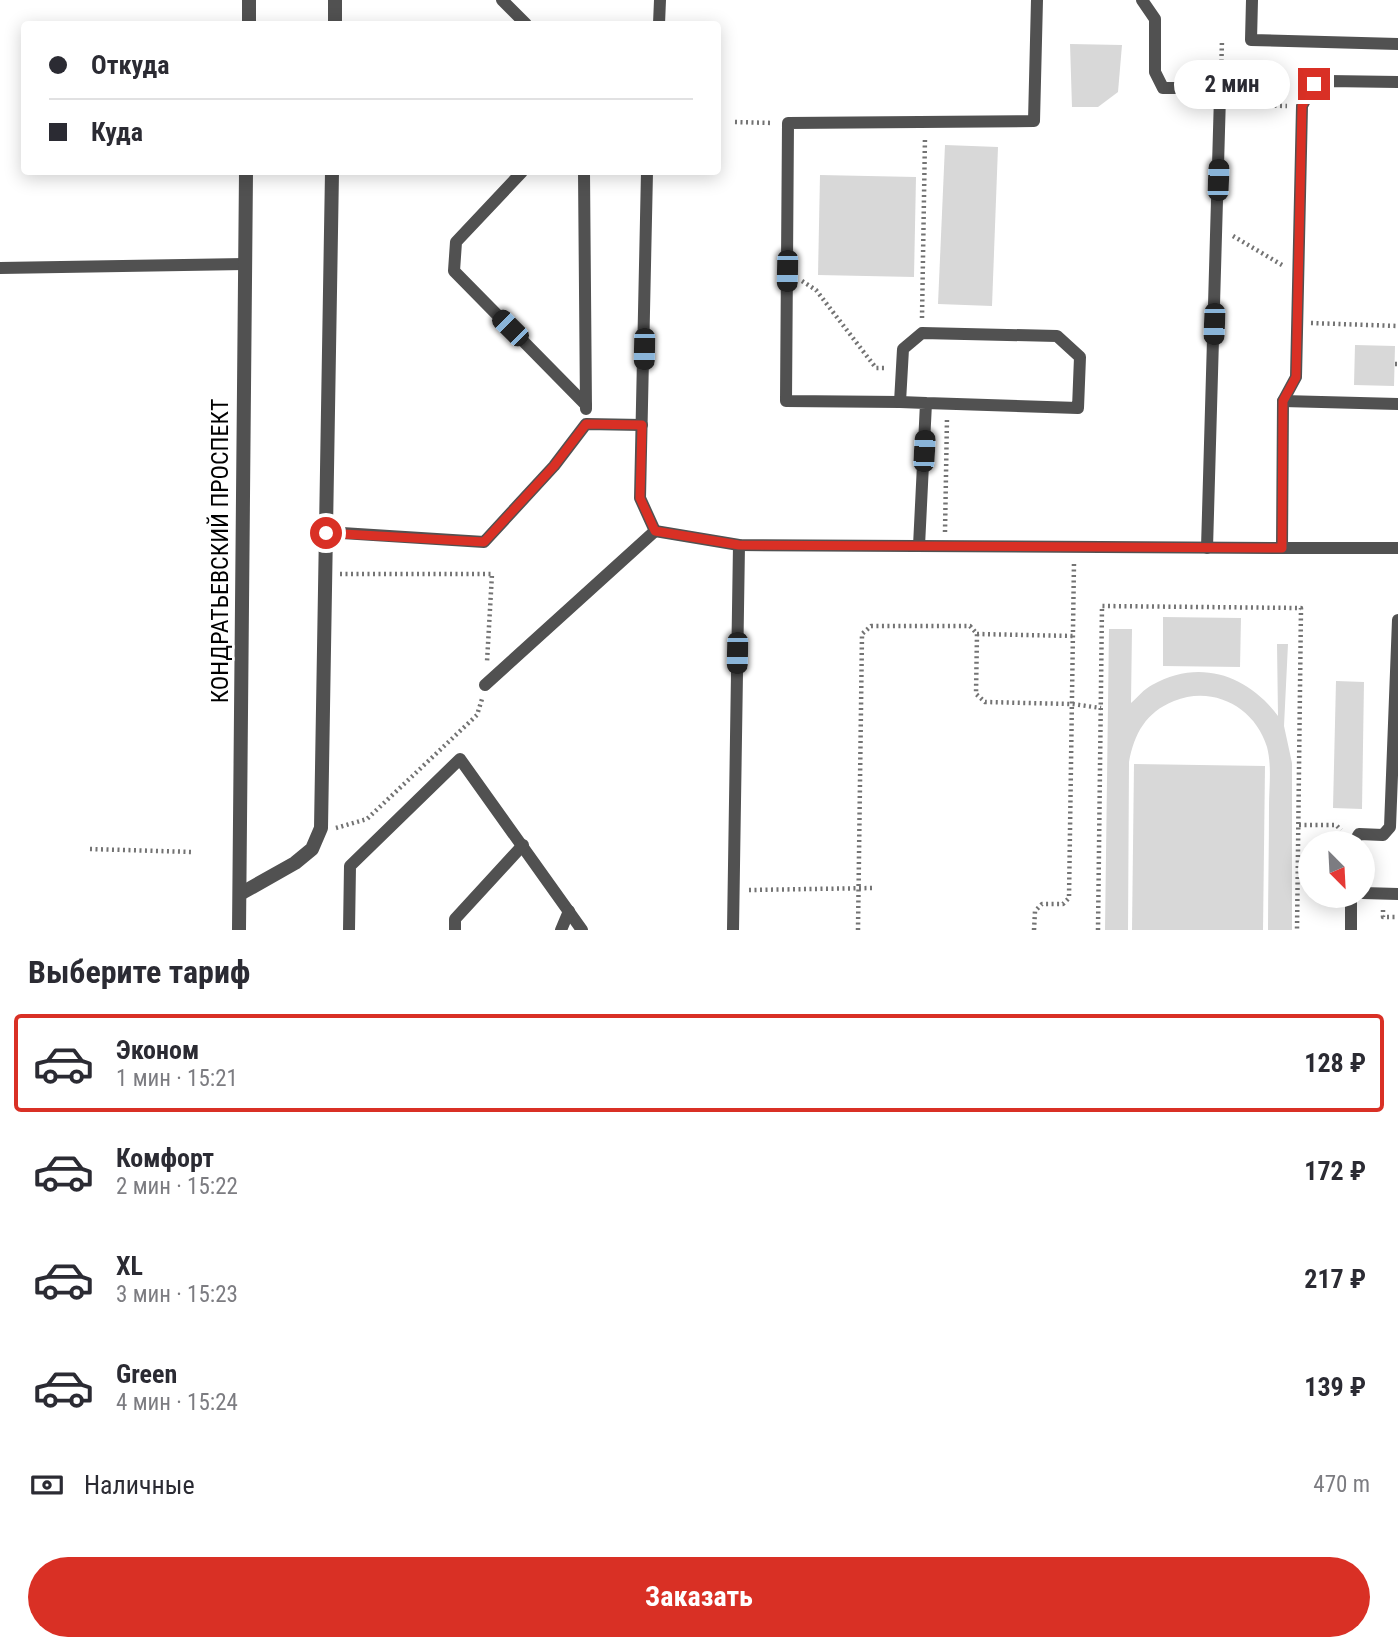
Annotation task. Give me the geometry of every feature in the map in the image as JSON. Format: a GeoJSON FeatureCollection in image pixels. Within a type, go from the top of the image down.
{"type":"FeatureCollection","features":[{"type":"Feature","properties":{"kind":"street"},"geometry":{"type":"LineString","coordinates":[[249,0],[249,21]]}},
{"type":"Feature","properties":{"kind":"street"},"geometry":{"type":"LineString","coordinates":[[335,0],[335,21]]}},
{"type":"Feature","properties":{"kind":"street","name":"КОНДРАТЬЕВСКИЙ ПРОСПЕКТ"},"geometry":{"type":"LineString","coordinates":[[239,930],[247,175]]}},
{"type":"Feature","properties":{"kind":"street"},"geometry":{"type":"LineString","coordinates":[[240,894],[295,863],[312,849],[321,828],[332,175]]}},
{"type":"Feature","properties":{"kind":"lane"},"geometry":{"type":"LineString","coordinates":[[502,0],[523,21]]}},
{"type":"Feature","properties":{"kind":"lane"},"geometry":{"type":"LineString","coordinates":[[659,21],[660,0]]}},
{"type":"Feature","properties":{"kind":"lane"},"geometry":{"type":"LineString","coordinates":[[900,402],[903,349],[922,332],[1057,336],[1080,357],[1077,408],[786,401],[788,123],[1034,121],[1037,0]]}},
{"type":"Feature","properties":{"kind":"lane"},"geometry":{"type":"LineString","coordinates":[[1142,0],[1155,19],[1154,72],[1163,88],[1200,88],[1220,101],[1207,548]]}},
{"type":"Feature","properties":{"kind":"lane"},"geometry":{"type":"LineString","coordinates":[[1252,0],[1251,40],[1398,44]]}},
{"type":"Feature","properties":{"kind":"lane"},"geometry":{"type":"LineString","coordinates":[[1282,548],[1283,401],[1296,377],[1302,106],[1314,84],[1328,81],[1398,82]]}},
{"type":"Feature","properties":{"kind":"lane"},"geometry":{"type":"LineString","coordinates":[[519,175],[456,242],[454,271],[586,405]]}},
{"type":"Feature","properties":{"kind":"lane"},"geometry":{"type":"LineString","coordinates":[[326,533],[484,542],[554,466],[586,424],[584,175]]}},
{"type":"Feature","properties":{"kind":"lane"},"geometry":{"type":"LineString","coordinates":[[647,175],[640,498],[655,531]]}},
{"type":"Feature","properties":{"kind":"lane"},"geometry":{"type":"LineString","coordinates":[[0,268],[245,264]]}},
{"type":"Feature","properties":{"kind":"lane"},"geometry":{"type":"LineString","coordinates":[[1283,401],[1398,404]]}},
{"type":"Feature","properties":{"kind":"lane"},"geometry":{"type":"LineString","coordinates":[[919,546],[926,403]]}},
{"type":"Feature","properties":{"kind":"lane"},"geometry":{"type":"LineString","coordinates":[[586,424],[642,425]]}},
{"type":"Feature","properties":{"kind":"lane"},"geometry":{"type":"LineString","coordinates":[[655,531],[739,545],[1398,548]]}},
{"type":"Feature","properties":{"kind":"lane"},"geometry":{"type":"LineString","coordinates":[[485,685],[655,531]]}},
{"type":"Feature","properties":{"kind":"lane"},"geometry":{"type":"LineString","coordinates":[[733,930],[739,545]]}},
{"type":"Feature","properties":{"kind":"lane"},"geometry":{"type":"LineString","coordinates":[[1376,835],[1383,835],[1390,827],[1396,731],[1398,620]]}},
{"type":"Feature","properties":{"kind":"lane"},"geometry":{"type":"LineString","coordinates":[[349,930],[350,866],[460,760],[582,930]]}},
{"type":"Feature","properties":{"kind":"lane"},"geometry":{"type":"LineString","coordinates":[[455,930],[455,919],[523,845]]}},
{"type":"Feature","properties":{"kind":"lane"},"geometry":{"type":"LineString","coordinates":[[1376,893],[1398,894]]}},
{"type":"Feature","properties":{"kind":"lane"},"geometry":{"type":"LineString","coordinates":[[1351,908],[1351,930]]}},
{"type":"Feature","properties":{"kind":"lane"},"geometry":{"type":"LineString","coordinates":[[561,930],[569,911]]}},
{"type":"Feature","properties":{"kind":"path"},"geometry":{"type":"LineString","coordinates":[[1222,40],[1220,101],[1302,106]]}},
{"type":"Feature","properties":{"kind":"path"},"geometry":{"type":"LineString","coordinates":[[922,332],[925,121]]}},
{"type":"Feature","properties":{"kind":"path"},"geometry":{"type":"LineString","coordinates":[[735,122],[788,123]]}},
{"type":"Feature","properties":{"kind":"path"},"geometry":{"type":"LineString","coordinates":[[1217,226],[1298,275]]}},
{"type":"Feature","properties":{"kind":"path"},"geometry":{"type":"LineString","coordinates":[[787,271],[816,290],[876,368],[902,367]]}},
{"type":"Feature","properties":{"kind":"path"},"geometry":{"type":"LineString","coordinates":[[1297,323],[1398,326]]}},
{"type":"Feature","properties":{"kind":"path"},"geometry":{"type":"LineString","coordinates":[[945,546],[947,404]]}},
{"type":"Feature","properties":{"kind":"path"},"geometry":{"type":"LineString","coordinates":[[1034,930],[1035,911],[1042,904],[1063,904],[1069,898],[1074,547]]}},
{"type":"Feature","properties":{"kind":"path"},"geometry":{"type":"LineString","coordinates":[[326,573],[492,575],[485,685],[477,715],[367,819],[345,828],[333,828],[350,866]]}},
{"type":"Feature","properties":{"kind":"path"},"geometry":{"type":"LineString","coordinates":[[1098,930],[1102,606],[1301,608],[1297,930]]}},
{"type":"Feature","properties":{"kind":"path"},"geometry":{"type":"LineString","coordinates":[[858,930],[863,634],[871,626],[970,626],[977,634],[976,694],[985,702],[1072,704],[1101,708]]}},
{"type":"Feature","properties":{"kind":"path"},"geometry":{"type":"LineString","coordinates":[[977,634],[1073,636]]}},
{"type":"Feature","properties":{"kind":"path"},"geometry":{"type":"LineString","coordinates":[[1298,825],[1336,825],[1342,831]]}},
{"type":"Feature","properties":{"kind":"path"},"geometry":{"type":"LineString","coordinates":[[90,849],[193,852]]}},
{"type":"Feature","properties":{"kind":"path"},"geometry":{"type":"LineString","coordinates":[[734,890],[874,888]]}},
{"type":"Feature","properties":{"kind":"shaded area"},"geometry":{"type":"Polygon","coordinates":[[[1070,44],[1122,45],[1118,92],[1098,107],[1072,107],[1070,44]]]}},
{"type":"Feature","properties":{"kind":"shaded area"},"geometry":{"type":"Polygon","coordinates":[[[945,145],[998,147],[992,306],[938,304],[945,145]]]}},
{"type":"Feature","properties":{"kind":"shaded area"},"geometry":{"type":"Polygon","coordinates":[[[820,175],[916,177],[914,277],[818,275],[820,175]]]}},
{"type":"Feature","properties":{"kind":"shaded area"},"geometry":{"type":"Polygon","coordinates":[[[1355,345],[1395,346],[1394,386],[1354,385],[1355,345]]]}},
{"type":"Feature","properties":{"kind":"shaded area"},"geometry":{"type":"Polygon","coordinates":[[[1163,617],[1241,618],[1240,667],[1163,666],[1163,617]]]}},
{"type":"Feature","properties":{"kind":"shaded area"},"geometry":{"type":"Polygon","coordinates":[[[1109,629],[1132,629],[1131,703],[1149,687],[1170,677],[1205,672],[1237,681],[1252,690],[1278,716],[1277,644],[1288,644],[1284,726],[1292,763],[1292,930],[1268,930],[1270,777],[1267,747],[1253,721],[1243,711],[1231,703],[1203,696],[1174,701],[1156,711],[1143,725],[1134,742],[1129,762],[1128,930],[1105,930],[1109,629]]]}},
{"type":"Feature","properties":{"kind":"shaded area"},"geometry":{"type":"Polygon","coordinates":[[[1336,681],[1364,682],[1362,809],[1333,808],[1336,681]]]}},
{"type":"Feature","properties":{"kind":"shaded area"},"geometry":{"type":"Polygon","coordinates":[[[1134,764],[1265,766],[1263,930],[1132,930],[1134,764]]]}},
{"type":"Feature","properties":{"kind":"route"},"geometry":{"type":"LineString","coordinates":[[326,533],[484,542],[554,466],[586,424],[642,425],[640,498],[655,531],[739,545],[1282,548],[1283,401],[1296,377],[1302,106],[1314,84]]}}]}
